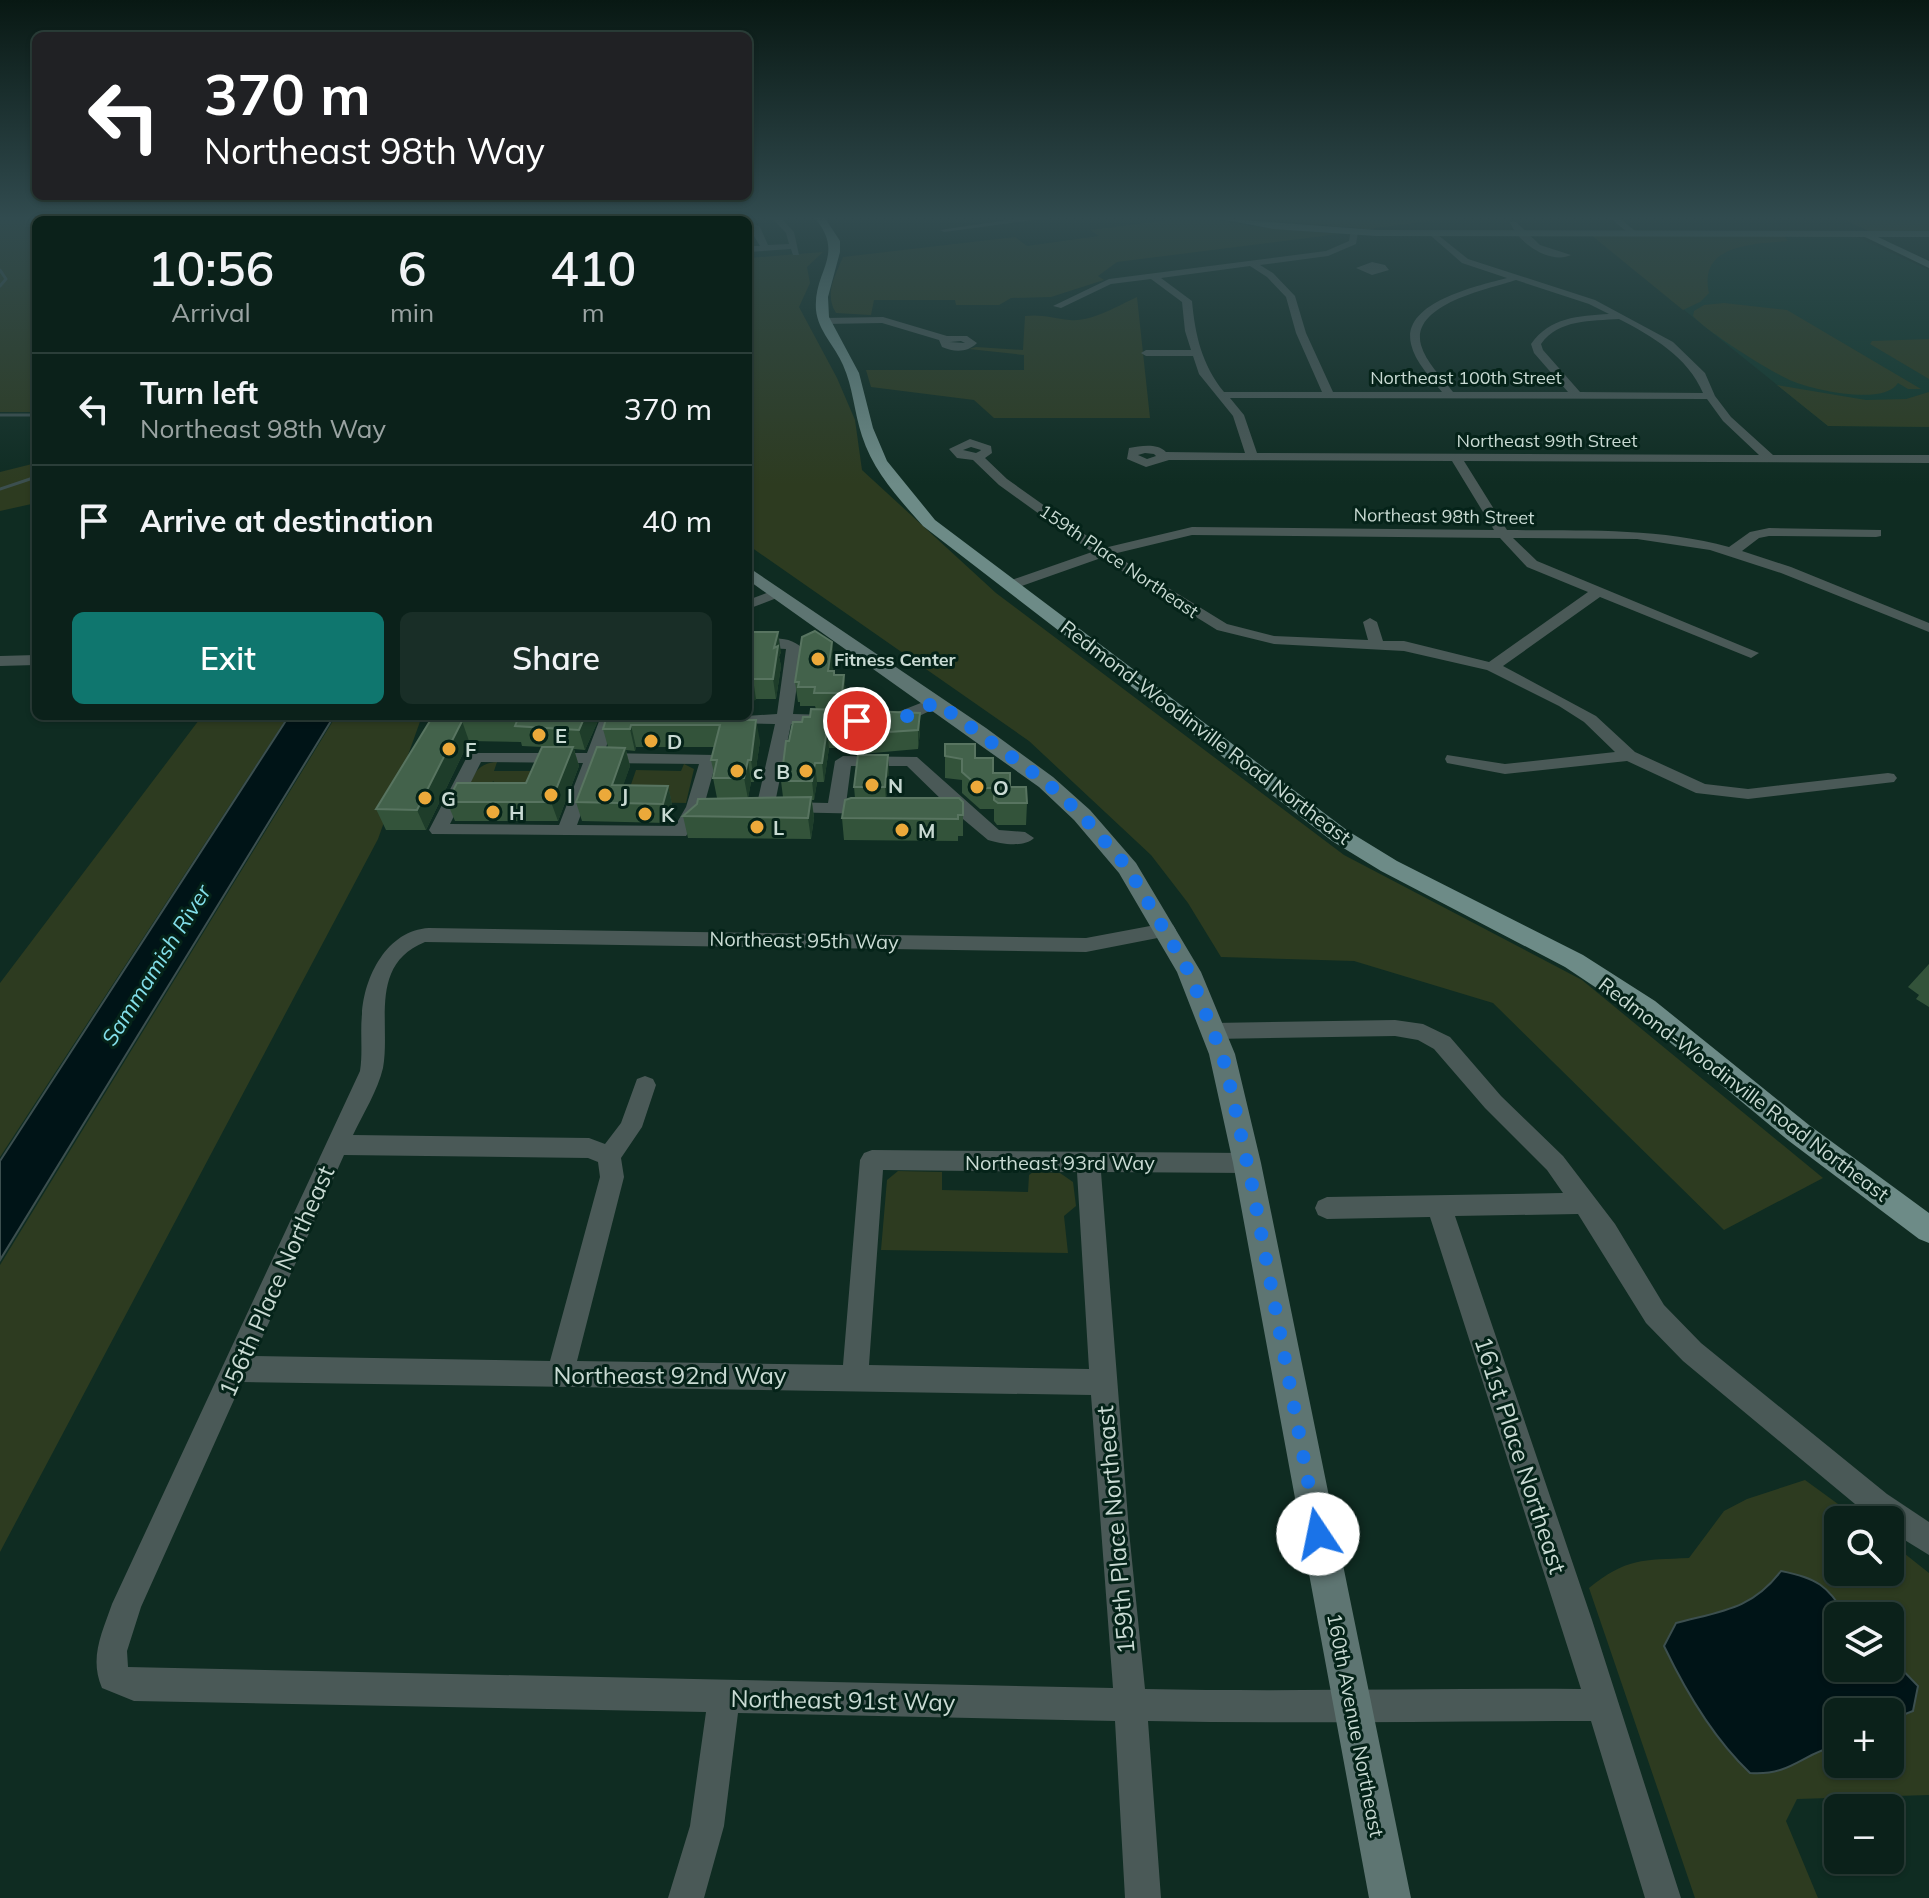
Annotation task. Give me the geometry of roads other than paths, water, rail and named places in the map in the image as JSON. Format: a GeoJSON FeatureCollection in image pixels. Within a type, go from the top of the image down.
{"type":"FeatureCollection","features":[{"type":"Feature","properties":{"kind":"main road"},"geometry":{"type":"LineString","coordinates":[[823,307],[825,321]]}},
{"type":"Feature","properties":{"kind":"main road","name":"Redmond-Woodinville Road Northeast"},"geometry":{"type":"LineString","coordinates":[[825,321],[850,366],[870,441],[883,466],[929,523],[1340,836],[1389,866],[1563,955],[1646,1008],[1799,1133],[1929,1230]]}},
{"type":"Feature","properties":{"kind":"street"},"geometry":{"type":"LineString","coordinates":[[1188,307],[1190,331],[1204,374],[1238,415],[1252,456]]}},
{"type":"Feature","properties":{"kind":"street"},"geometry":{"type":"LineString","coordinates":[[1293,307],[1301,333],[1328,394]]}},
{"type":"Feature","properties":{"kind":"street"},"geometry":{"type":"LineString","coordinates":[[1434,307],[1428,310],[1414,338],[1449,395]]}},
{"type":"Feature","properties":{"kind":"street"},"geometry":{"type":"LineString","coordinates":[[1598,307],[1621,316],[1684,357],[1701,375],[1710,396],[1727,419],[1771,459]]}},
{"type":"Feature","properties":{"kind":"street"},"geometry":{"type":"LineString","coordinates":[[1576,395],[1538,351],[1536,344],[1539,337],[1555,325],[1621,316]]}},
{"type":"Feature","properties":{"kind":"street"},"geometry":{"type":"LineString","coordinates":[[825,321],[883,320],[947,339]]}},
{"type":"Feature","properties":{"kind":"street"},"geometry":{"type":"LineString","coordinates":[[1146,353],[1196,353]]}},
{"type":"Feature","properties":{"kind":"street","name":"Northeast 100th Street"},"geometry":{"type":"LineString","coordinates":[[1222,395],[1710,396]]}},
{"type":"Feature","properties":{"kind":"street","name":"Northeast 99th Street"},"geometry":{"type":"LineString","coordinates":[[1164,456],[1929,459]]}},
{"type":"Feature","properties":{"kind":"street","name":"159th Place Northeast"},"geometry":{"type":"LineString","coordinates":[[977,457],[993,474],[1102,553],[1222,627],[1274,640],[1377,644],[1432,650],[1492,667],[1565,703],[1590,719],[1629,756]]}},
{"type":"Feature","properties":{"kind":"street"},"geometry":{"type":"LineString","coordinates":[[1456,457],[1505,534],[1521,556],[1532,564],[1751,653]]}},
{"type":"Feature","properties":{"kind":"street","name":"Northeast 98th Street"},"geometry":{"type":"LineString","coordinates":[[1011,585],[1102,553],[1192,531],[1666,537],[1733,551],[1929,628]]}},
{"type":"Feature","properties":{"kind":"street"},"geometry":{"type":"LineString","coordinates":[[1733,551],[1755,535],[1769,532],[1876,533]]}},
{"type":"Feature","properties":{"kind":"street","name":"160th Avenue Northeast"},"geometry":{"type":"LineString","coordinates":[[752,575],[1046,782],[1082,815],[1128,868],[1189,972],[1222,1054],[1247,1163],[1390,1898]]}},
{"type":"Feature","properties":{"kind":"street"},"geometry":{"type":"LineString","coordinates":[[1492,667],[1597,592]]}},
{"type":"Feature","properties":{"kind":"street"},"geometry":{"type":"LineString","coordinates":[[752,603],[777,593]]}},
{"type":"Feature","properties":{"kind":"street"},"geometry":{"type":"LineString","coordinates":[[1370,622],[1377,644]]}},
{"type":"Feature","properties":{"kind":"street"},"geometry":{"type":"LineString","coordinates":[[752,643],[788,643],[794,648],[784,719],[758,808],[893,810]]}},
{"type":"Feature","properties":{"kind":"street"},"geometry":{"type":"LineString","coordinates":[[0,661],[32,660]]}},
{"type":"Feature","properties":{"kind":"street"},"geometry":{"type":"LineString","coordinates":[[867,721],[907,716],[936,702]]}},
{"type":"Feature","properties":{"kind":"street"},"geometry":{"type":"LineString","coordinates":[[752,719],[843,721]]}},
{"type":"Feature","properties":{"kind":"street"},"geometry":{"type":"LineString","coordinates":[[566,831],[607,720]]}},
{"type":"Feature","properties":{"kind":"street"},"geometry":{"type":"LineString","coordinates":[[1453,759],[1505,769],[1629,756],[1702,789],[1748,794],[1888,778]]}},
{"type":"Feature","properties":{"kind":"street"},"geometry":{"type":"LineString","coordinates":[[475,757],[593,758],[709,759],[695,807],[680,832],[438,830],[475,757]]}},
{"type":"Feature","properties":{"kind":"street"},"geometry":{"type":"LineString","coordinates":[[836,809],[843,761],[911,761],[994,836],[1025,838]]}},
{"type":"Feature","properties":{"kind":"street"},"geometry":{"type":"LineString","coordinates":[[695,807],[723,807]]}},
{"type":"Feature","properties":{"kind":"street"},"geometry":{"type":"LineString","coordinates":[[922,810],[961,808]]}},
{"type":"Feature","properties":{"kind":"street","name":"Northeast 95th Way"},"geometry":{"type":"LineString","coordinates":[[441,935],[1086,945],[1166,930]]}},
{"type":"Feature","properties":{"kind":"street","name":"156th Place Northeast"},"geometry":{"type":"LineString","coordinates":[[111,1651],[127,1604],[371,1071],[374,1056],[372,1012],[376,991],[393,955],[422,935],[441,935]]}},
{"type":"Feature","properties":{"kind":"street"},"geometry":{"type":"LineString","coordinates":[[1213,1031],[1395,1028],[1423,1032],[1442,1043],[1493,1102],[1555,1163],[1586,1203],[1655,1314],[1692,1352],[1877,1504],[1929,1540]]}},
{"type":"Feature","properties":{"kind":"street"},"geometry":{"type":"LineString","coordinates":[[560,1374],[612,1177],[609,1156],[631,1127],[645,1085]]}},
{"type":"Feature","properties":{"kind":"street"},"geometry":{"type":"LineString","coordinates":[[337,1145],[589,1148],[609,1156]]}},
{"type":"Feature","properties":{"kind":"street","name":"Northeast 93rd Way"},"geometry":{"type":"LineString","coordinates":[[855,1377],[872,1160],[1247,1163]]}},
{"type":"Feature","properties":{"kind":"street","name":"159th Place Northeast"},"geometry":{"type":"LineString","coordinates":[[1088,1162],[1143,1898]]}},
{"type":"Feature","properties":{"kind":"street"},"geometry":{"type":"LineString","coordinates":[[1327,1208],[1586,1203]]}},
{"type":"Feature","properties":{"kind":"street","name":"161st Place Northeast"},"geometry":{"type":"LineString","coordinates":[[1439,1206],[1663,1898]]}},
{"type":"Feature","properties":{"kind":"street","name":"Northeast 92nd Way"},"geometry":{"type":"LineString","coordinates":[[237,1369],[1104,1382]]}},
{"type":"Feature","properties":{"kind":"street","name":"Northeast 91st Way"},"geometry":{"type":"LineString","coordinates":[[111,1651],[113,1677],[134,1685],[1293,1708],[1352,1704],[1601,1705]]}},
{"type":"Feature","properties":{"kind":"street"},"geometry":{"type":"LineString","coordinates":[[686,1898],[707,1826],[724,1698]]}},
{"type":"Feature","properties":{"kind":"water","name":"Sammamish River"},"geometry":{"type":"Polygon","coordinates":[[[286,720],[332,720],[0,1260],[0,1161],[286,720]]]}},
{"type":"Feature","properties":{"kind":"water"},"geometry":{"type":"Polygon","coordinates":[[[1781,1571],[1820,1584],[1836,1602],[1824,1602],[1824,1682],[1904,1682],[1904,1672],[1918,1686],[1913,1711],[1904,1715],[1904,1698],[1824,1698],[1824,1749],[1786,1768],[1750,1773],[1701,1714],[1664,1646],[1676,1623],[1734,1607],[1770,1584],[1781,1571]]]}},
{"type":"Feature","properties":{"kind":"waterway"},"geometry":{"type":"LineString","coordinates":[[0,415],[32,415]]}},
{"type":"Feature","properties":{"kind":"waterway"},"geometry":{"type":"LineString","coordinates":[[0,489],[32,478]]}},
{"type":"Feature","properties":{"kind":"place","name":"Fitness Center"},"geometry":{"type":"Point","coordinates":[818,659]}},
{"type":"Feature","properties":{"kind":"place","name":"E"},"geometry":{"type":"Point","coordinates":[539,735]}},
{"type":"Feature","properties":{"kind":"place","name":"D"},"geometry":{"type":"Point","coordinates":[651,741]}},
{"type":"Feature","properties":{"kind":"place","name":"F"},"geometry":{"type":"Point","coordinates":[449,749]}},
{"type":"Feature","properties":{"kind":"place","name":"c"},"geometry":{"type":"Point","coordinates":[737,771]}},
{"type":"Feature","properties":{"kind":"place","name":"B"},"geometry":{"type":"Point","coordinates":[806,771]}},
{"type":"Feature","properties":{"kind":"place","name":"N"},"geometry":{"type":"Point","coordinates":[872,785]}},
{"type":"Feature","properties":{"kind":"place","name":"O"},"geometry":{"type":"Point","coordinates":[977,787]}},
{"type":"Feature","properties":{"kind":"place","name":"I"},"geometry":{"type":"Point","coordinates":[551,795]}},
{"type":"Feature","properties":{"kind":"place","name":"J"},"geometry":{"type":"Point","coordinates":[605,795]}},
{"type":"Feature","properties":{"kind":"place","name":"G"},"geometry":{"type":"Point","coordinates":[425,798]}},
{"type":"Feature","properties":{"kind":"place","name":"H"},"geometry":{"type":"Point","coordinates":[493,812]}},
{"type":"Feature","properties":{"kind":"place","name":"K"},"geometry":{"type":"Point","coordinates":[645,814]}},
{"type":"Feature","properties":{"kind":"place","name":"L"},"geometry":{"type":"Point","coordinates":[757,827]}},
{"type":"Feature","properties":{"kind":"place","name":"M"},"geometry":{"type":"Point","coordinates":[902,830]}}]}
